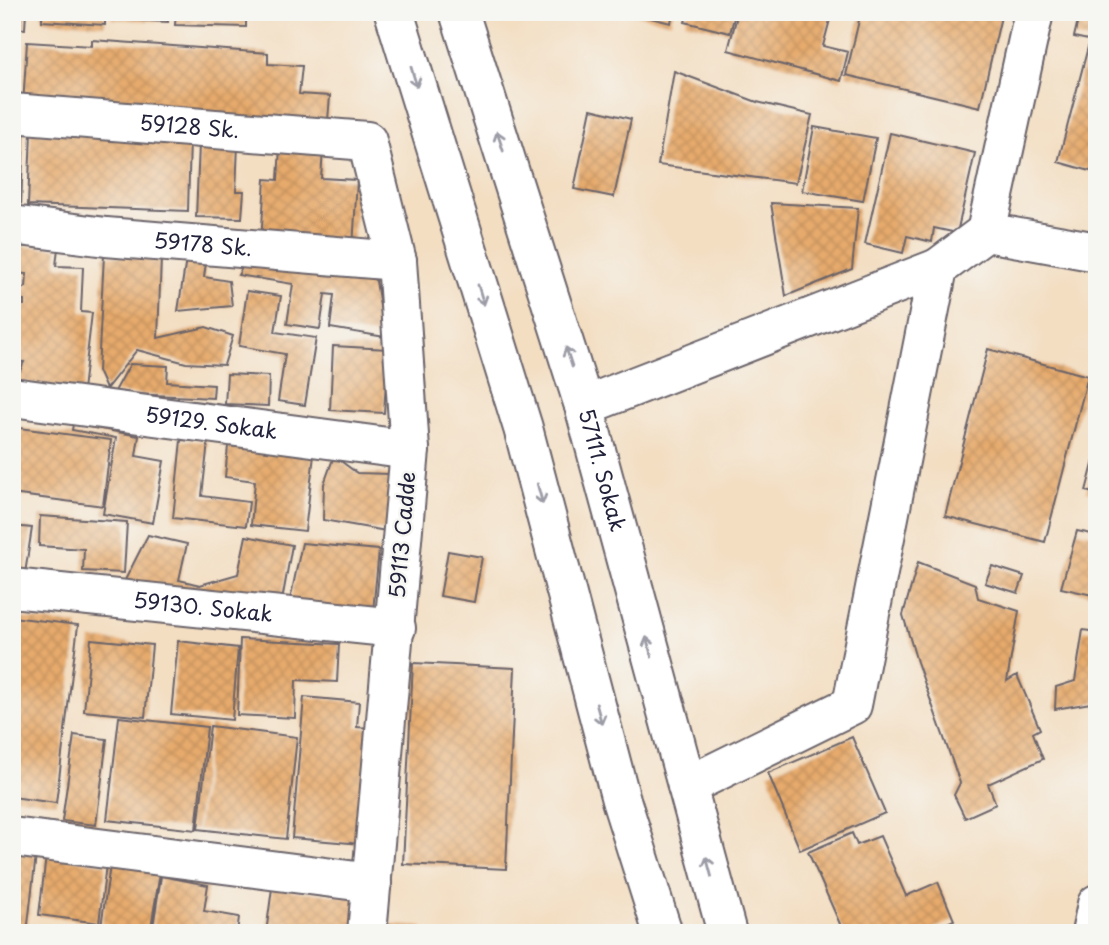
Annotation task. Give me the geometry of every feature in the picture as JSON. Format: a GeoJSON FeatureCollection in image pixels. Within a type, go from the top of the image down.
{"type":"FeatureCollection","features":[{"type":"Feature","properties":{"kind":"street"},"geometry":{"type":"LineString","coordinates":[[394,12],[523,428],[621,800],[663,933]]}},
{"type":"Feature","properties":{"kind":"street","name":"57111. Sokak"},"geometry":{"type":"LineString","coordinates":[[459,12],[584,406],[727,933]]}},
{"type":"Feature","properties":{"kind":"street"},"geometry":{"type":"LineString","coordinates":[[584,406],[938,268],[986,232],[1034,12]]}},
{"type":"Feature","properties":{"kind":"street","name":"59128 Sk."},"geometry":{"type":"LineString","coordinates":[[12,113],[367,141]]}},
{"type":"Feature","properties":{"kind":"street","name":"59113 Cadde"},"geometry":{"type":"LineString","coordinates":[[367,141],[397,261],[410,450],[367,933]]}},
{"type":"Feature","properties":{"kind":"street","name":"59178 Sk."},"geometry":{"type":"LineString","coordinates":[[12,225],[106,237],[397,261]]}},
{"type":"Feature","properties":{"kind":"street"},"geometry":{"type":"LineString","coordinates":[[986,232],[1097,252]]}},
{"type":"Feature","properties":{"kind":"street"},"geometry":{"type":"LineString","coordinates":[[687,786],[852,705],[938,268]]}},
{"type":"Feature","properties":{"kind":"street","name":"59129. Sokak"},"geometry":{"type":"LineString","coordinates":[[12,397],[410,450]]}},
{"type":"Feature","properties":{"kind":"street","name":"59130. Sokak"},"geometry":{"type":"LineString","coordinates":[[12,588],[396,628]]}},
{"type":"Feature","properties":{"kind":"street"},"geometry":{"type":"LineString","coordinates":[[621,800],[636,933]]}},
{"type":"Feature","properties":{"kind":"street"},"geometry":{"type":"LineString","coordinates":[[12,837],[372,883]]}},
{"type":"Feature","properties":{"kind":"street"},"geometry":{"type":"LineString","coordinates":[[1091,933],[1097,904]]}},
{"type":"Feature","properties":{"kind":"building"},"geometry":{"type":"Polygon","coordinates":[[[12,12],[26,12],[25,29],[12,28],[12,12]]]}},
{"type":"Feature","properties":{"kind":"building"},"geometry":{"type":"Polygon","coordinates":[[[42,12],[105,12],[105,25],[42,21],[42,12]]]}},
{"type":"Feature","properties":{"kind":"building"},"geometry":{"type":"Polygon","coordinates":[[[111,12],[168,12],[168,22],[111,19],[111,12]]]}},
{"type":"Feature","properties":{"kind":"building"},"geometry":{"type":"Polygon","coordinates":[[[176,12],[246,12],[246,27],[175,25],[176,12]]]}},
{"type":"Feature","properties":{"kind":"building"},"geometry":{"type":"Polygon","coordinates":[[[626,12],[673,12],[671,23],[626,12]]]}},
{"type":"Feature","properties":{"kind":"building"},"geometry":{"type":"Polygon","coordinates":[[[688,12],[735,14],[730,33],[685,22],[688,12]]]}},
{"type":"Feature","properties":{"kind":"building"},"geometry":{"type":"Polygon","coordinates":[[[738,12],[832,12],[823,46],[848,52],[841,81],[728,50],[738,12]]]}},
{"type":"Feature","properties":{"kind":"building"},"geometry":{"type":"Polygon","coordinates":[[[861,12],[1002,12],[980,107],[846,75],[861,12]]]}},
{"type":"Feature","properties":{"kind":"building"},"geometry":{"type":"Polygon","coordinates":[[[1080,12],[1097,12],[1097,42],[1074,37],[1080,12]]]}},
{"type":"Feature","properties":{"kind":"building"},"geometry":{"type":"Polygon","coordinates":[[[92,40],[268,53],[268,64],[302,66],[299,94],[330,96],[327,132],[23,105],[27,42],[92,46],[92,40]]]}},
{"type":"Feature","properties":{"kind":"building"},"geometry":{"type":"Polygon","coordinates":[[[1088,47],[1097,49],[1097,173],[1058,162],[1088,47]]]}},
{"type":"Feature","properties":{"kind":"building"},"geometry":{"type":"Polygon","coordinates":[[[674,71],[757,102],[812,115],[796,183],[658,165],[674,71]]]}},
{"type":"Feature","properties":{"kind":"building"},"geometry":{"type":"Polygon","coordinates":[[[591,109],[631,119],[614,197],[574,189],[591,109]]]}},
{"type":"Feature","properties":{"kind":"building"},"geometry":{"type":"Polygon","coordinates":[[[814,127],[876,138],[863,201],[802,191],[814,127]]]}},
{"type":"Feature","properties":{"kind":"building"},"geometry":{"type":"Polygon","coordinates":[[[12,130],[24,131],[21,206],[12,206],[12,130]]]}},
{"type":"Feature","properties":{"kind":"building"},"geometry":{"type":"Polygon","coordinates":[[[31,132],[190,139],[188,211],[28,205],[31,132]]]}},
{"type":"Feature","properties":{"kind":"building"},"geometry":{"type":"Polygon","coordinates":[[[890,133],[975,153],[957,233],[934,228],[932,242],[907,236],[903,253],[865,244],[890,133]]]}},
{"type":"Feature","properties":{"kind":"building"},"geometry":{"type":"Polygon","coordinates":[[[199,144],[238,145],[236,191],[244,191],[242,218],[196,217],[199,144]]]}},
{"type":"Feature","properties":{"kind":"building"},"geometry":{"type":"Polygon","coordinates":[[[280,147],[323,150],[321,178],[357,180],[353,248],[261,242],[265,179],[278,180],[280,147]]]}},
{"type":"Feature","properties":{"kind":"building"},"geometry":{"type":"Polygon","coordinates":[[[771,203],[858,208],[852,269],[786,296],[771,203]]]}},
{"type":"Feature","properties":{"kind":"building"},"geometry":{"type":"Polygon","coordinates":[[[12,246],[58,248],[56,266],[83,267],[81,312],[92,313],[83,390],[15,382],[24,362],[12,361],[12,304],[24,305],[24,300],[12,299],[12,294],[26,287],[27,274],[12,273],[12,246]]]}},
{"type":"Feature","properties":{"kind":"building"},"geometry":{"type":"Polygon","coordinates":[[[104,255],[161,258],[158,338],[206,327],[233,336],[224,365],[186,363],[137,350],[106,389],[98,371],[104,255]]]}},
{"type":"Feature","properties":{"kind":"building"},"geometry":{"type":"Polygon","coordinates":[[[248,257],[362,268],[376,281],[385,337],[330,328],[334,295],[325,294],[320,329],[287,324],[293,284],[238,275],[248,257]]]}},
{"type":"Feature","properties":{"kind":"building"},"geometry":{"type":"Polygon","coordinates":[[[186,259],[206,263],[204,277],[229,281],[232,306],[178,311],[186,259]]]}},
{"type":"Feature","properties":{"kind":"building"},"geometry":{"type":"Polygon","coordinates":[[[247,291],[281,296],[275,332],[316,338],[305,405],[278,401],[285,354],[239,346],[247,291]]]}},
{"type":"Feature","properties":{"kind":"building"},"geometry":{"type":"Polygon","coordinates":[[[333,346],[388,349],[384,413],[330,410],[333,346]]]}},
{"type":"Feature","properties":{"kind":"building"},"geometry":{"type":"Polygon","coordinates":[[[988,349],[1088,376],[1045,542],[945,516],[988,349]]]}},
{"type":"Feature","properties":{"kind":"building"},"geometry":{"type":"Polygon","coordinates":[[[130,364],[168,366],[167,382],[214,385],[213,398],[114,393],[130,364]]]}},
{"type":"Feature","properties":{"kind":"building"},"geometry":{"type":"Polygon","coordinates":[[[227,374],[269,376],[268,406],[225,404],[227,374]]]}},
{"type":"Feature","properties":{"kind":"building"},"geometry":{"type":"Polygon","coordinates":[[[73,424],[139,436],[136,456],[164,461],[153,523],[103,514],[116,438],[72,430],[73,424]]]}},
{"type":"Feature","properties":{"kind":"building"},"geometry":{"type":"Polygon","coordinates":[[[12,427],[111,440],[103,506],[12,494],[12,427]]]}},
{"type":"Feature","properties":{"kind":"building"},"geometry":{"type":"Polygon","coordinates":[[[181,440],[208,442],[202,496],[249,502],[246,526],[173,518],[181,440]]]}},
{"type":"Feature","properties":{"kind":"building"},"geometry":{"type":"Polygon","coordinates":[[[228,446],[314,455],[305,531],[251,525],[255,481],[225,477],[228,446]]]}},
{"type":"Feature","properties":{"kind":"building"},"geometry":{"type":"Polygon","coordinates":[[[1097,453],[1097,494],[1086,491],[1097,453]]]}},
{"type":"Feature","properties":{"kind":"building"},"geometry":{"type":"Polygon","coordinates":[[[334,456],[357,473],[391,474],[392,532],[323,520],[324,484],[334,456]]]}},
{"type":"Feature","properties":{"kind":"building"},"geometry":{"type":"Polygon","coordinates":[[[40,516],[127,522],[124,573],[83,571],[84,549],[39,546],[40,516]]]}},
{"type":"Feature","properties":{"kind":"building"},"geometry":{"type":"Polygon","coordinates":[[[12,526],[32,528],[24,580],[12,579],[12,526]]]}},
{"type":"Feature","properties":{"kind":"building"},"geometry":{"type":"Polygon","coordinates":[[[1077,531],[1097,535],[1097,596],[1061,588],[1077,531]]]}},
{"type":"Feature","properties":{"kind":"building"},"geometry":{"type":"Polygon","coordinates":[[[148,535],[187,544],[179,580],[200,585],[238,574],[246,536],[292,545],[280,612],[124,582],[148,535]]]}},
{"type":"Feature","properties":{"kind":"building"},"geometry":{"type":"Polygon","coordinates":[[[302,543],[379,550],[372,621],[288,610],[302,543]]]}},
{"type":"Feature","properties":{"kind":"building"},"geometry":{"type":"Polygon","coordinates":[[[448,551],[482,557],[474,602],[440,596],[448,551]]]}},
{"type":"Feature","properties":{"kind":"building"},"geometry":{"type":"Polygon","coordinates":[[[918,562],[975,584],[978,598],[1019,611],[1007,681],[1017,675],[1040,729],[1033,733],[1043,759],[988,784],[996,804],[965,818],[954,795],[960,783],[903,615],[918,562]]]}},
{"type":"Feature","properties":{"kind":"building"},"geometry":{"type":"Polygon","coordinates":[[[992,566],[1024,576],[1018,593],[985,583],[992,566]]]}},
{"type":"Feature","properties":{"kind":"building"},"geometry":{"type":"Polygon","coordinates":[[[12,617],[78,625],[56,803],[12,797],[12,617]]]}},
{"type":"Feature","properties":{"kind":"building"},"geometry":{"type":"Polygon","coordinates":[[[1083,630],[1097,632],[1097,702],[1055,709],[1056,687],[1075,681],[1083,630]]]}},
{"type":"Feature","properties":{"kind":"building"},"geometry":{"type":"Polygon","coordinates":[[[91,639],[152,645],[145,717],[84,711],[91,639]]]}},
{"type":"Feature","properties":{"kind":"building"},"geometry":{"type":"Polygon","coordinates":[[[240,639],[339,644],[337,682],[296,680],[295,718],[237,715],[240,639]]]}},
{"type":"Feature","properties":{"kind":"building"},"geometry":{"type":"Polygon","coordinates":[[[178,641],[238,648],[232,720],[171,714],[178,641]]]}},
{"type":"Feature","properties":{"kind":"building"},"geometry":{"type":"Polygon","coordinates":[[[413,663],[515,668],[506,869],[403,864],[413,663]]]}},
{"type":"Feature","properties":{"kind":"building"},"geometry":{"type":"Polygon","coordinates":[[[304,697],[359,702],[357,727],[370,728],[361,844],[292,838],[304,697]]]}},
{"type":"Feature","properties":{"kind":"building"},"geometry":{"type":"Polygon","coordinates":[[[119,717],[207,727],[196,830],[107,820],[119,717]]]}},
{"type":"Feature","properties":{"kind":"building"},"geometry":{"type":"Polygon","coordinates":[[[210,726],[297,737],[286,839],[198,829],[210,726]]]}},
{"type":"Feature","properties":{"kind":"building"},"geometry":{"type":"Polygon","coordinates":[[[74,735],[107,739],[96,825],[62,821],[74,735]]]}},
{"type":"Feature","properties":{"kind":"building"},"geometry":{"type":"Polygon","coordinates":[[[852,737],[885,813],[800,850],[768,773],[852,737]]]}},
{"type":"Feature","properties":{"kind":"building"},"geometry":{"type":"Polygon","coordinates":[[[852,833],[857,845],[880,836],[906,896],[938,882],[954,920],[925,933],[844,933],[808,852],[852,833]]]}},
{"type":"Feature","properties":{"kind":"building"},"geometry":{"type":"Polygon","coordinates":[[[12,851],[36,855],[27,933],[12,933],[12,851]]]}},
{"type":"Feature","properties":{"kind":"building"},"geometry":{"type":"Polygon","coordinates":[[[46,856],[106,864],[99,923],[39,915],[46,856]]]}},
{"type":"Feature","properties":{"kind":"building"},"geometry":{"type":"Polygon","coordinates":[[[111,859],[161,867],[150,933],[100,933],[111,859]]]}},
{"type":"Feature","properties":{"kind":"building"},"geometry":{"type":"Polygon","coordinates":[[[161,876],[208,885],[204,911],[239,917],[237,933],[152,933],[161,876]]]}},
{"type":"Feature","properties":{"kind":"building"},"geometry":{"type":"Polygon","coordinates":[[[272,888],[358,898],[354,933],[266,933],[272,888]]]}},
{"type":"Feature","properties":{"kind":"building"},"geometry":{"type":"Polygon","coordinates":[[[380,924],[423,927],[423,933],[379,933],[380,924]]]}}]}
